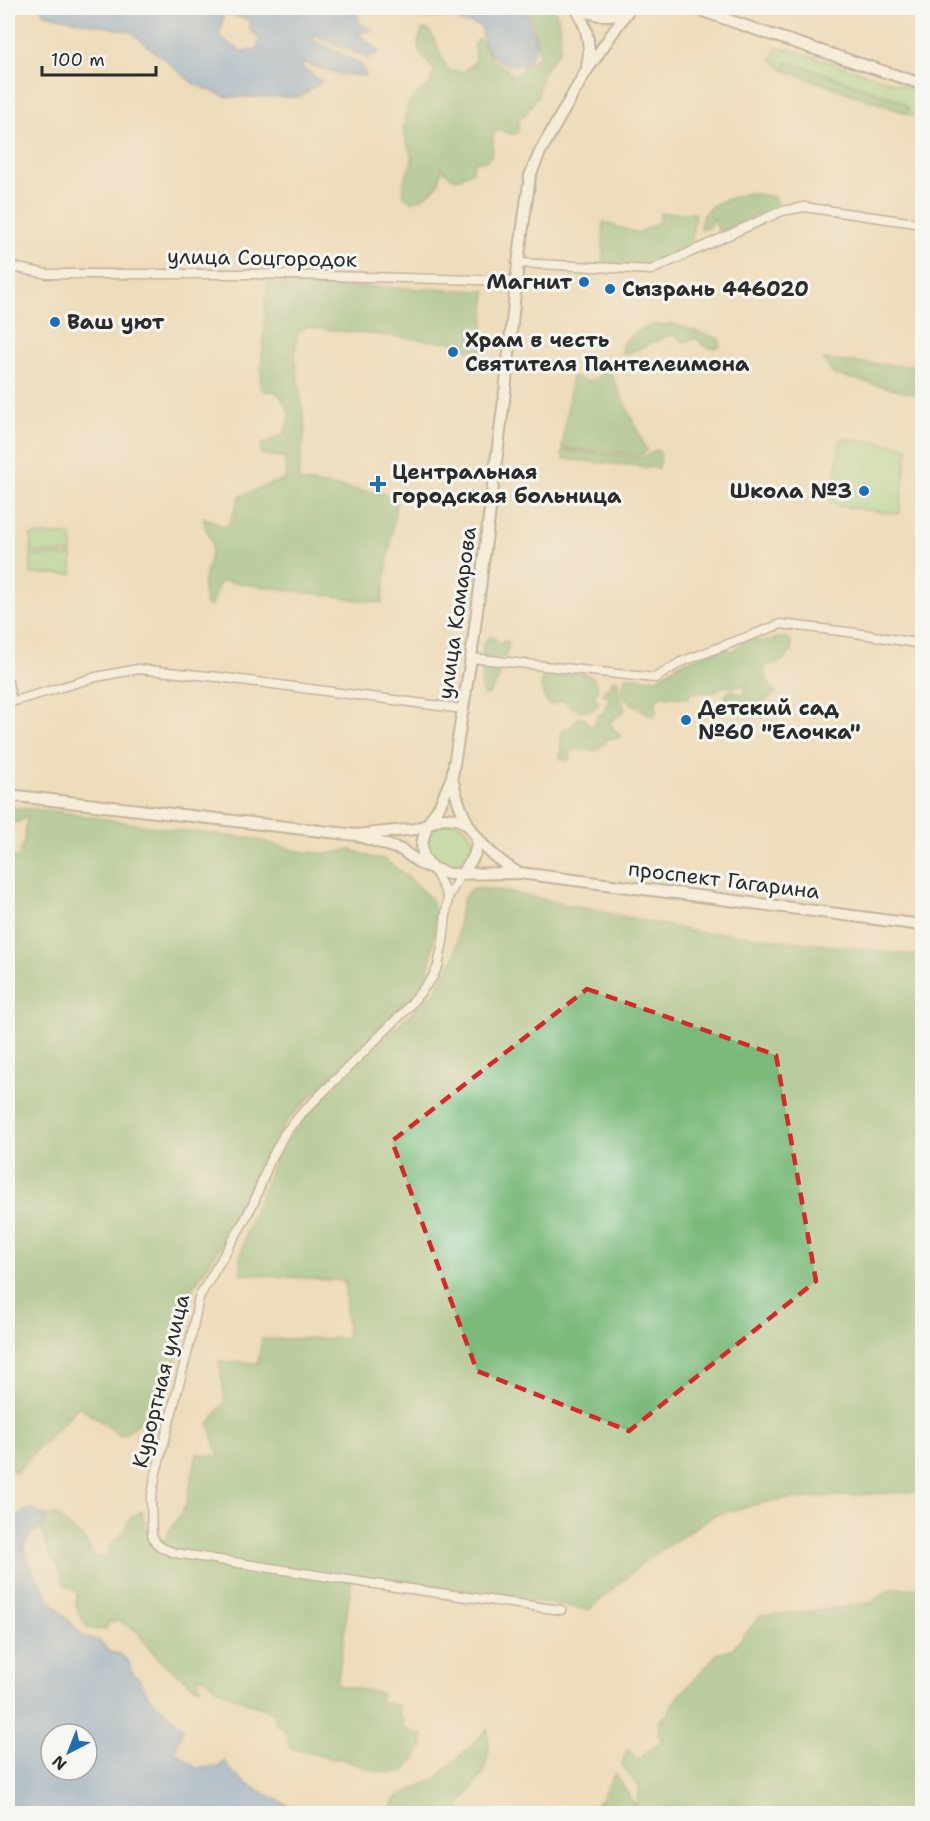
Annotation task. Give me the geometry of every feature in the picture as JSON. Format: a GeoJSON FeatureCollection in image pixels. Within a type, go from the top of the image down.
{"type":"FeatureCollection","features":[{"type":"Feature","properties":{"kind":"main road"},"geometry":{"type":"LineString","coordinates":[[577,8],[600,15],[617,15],[632,9]]}},
{"type":"Feature","properties":{"kind":"main road"},"geometry":{"type":"LineString","coordinates":[[577,8],[588,35],[589,56],[585,73]]}},
{"type":"Feature","properties":{"kind":"main road"},"geometry":{"type":"LineString","coordinates":[[694,8],[922,84]]}},
{"type":"Feature","properties":{"kind":"main road","name":"улица Комарова"},"geometry":{"type":"LineString","coordinates":[[452,777],[471,658],[528,188],[534,166],[585,73],[632,9]]}},
{"type":"Feature","properties":{"kind":"main road"},"geometry":{"type":"LineString","coordinates":[[435,871],[423,856],[421,849],[427,825],[440,805],[452,777]]}},
{"type":"Feature","properties":{"kind":"main road"},"geometry":{"type":"LineString","coordinates":[[356,835],[402,850],[435,871],[461,874],[477,852],[477,840],[467,825],[452,777]]}},
{"type":"Feature","properties":{"kind":"main road"},"geometry":{"type":"LineString","coordinates":[[8,795],[356,835],[399,832],[427,825],[442,818],[458,819],[467,825]]}},
{"type":"Feature","properties":{"kind":"main road","name":"проспект Гагарина"},"geometry":{"type":"LineString","coordinates":[[477,840],[498,861],[520,873]]}},
{"type":"Feature","properties":{"kind":"main road","name":"проспект Гагарина"},"geometry":{"type":"LineString","coordinates":[[461,874],[520,873],[922,926]]}},
{"type":"Feature","properties":{"kind":"street"},"geometry":{"type":"LineString","coordinates":[[518,263],[651,270],[782,211],[804,207],[922,224]]}},
{"type":"Feature","properties":{"kind":"street","name":"улица Соцгородок"},"geometry":{"type":"LineString","coordinates":[[8,266],[47,274],[252,274],[516,281]]}},
{"type":"Feature","properties":{"kind":"street"},"geometry":{"type":"LineString","coordinates":[[471,658],[655,678],[681,662],[781,624],[922,644]]}},
{"type":"Feature","properties":{"kind":"street"},"geometry":{"type":"LineString","coordinates":[[8,682],[10,702],[117,672],[138,669],[218,677],[463,709]]}},
{"type":"Feature","properties":{"kind":"street"},"geometry":{"type":"LineString","coordinates":[[435,871],[448,897]]}},
{"type":"Feature","properties":{"kind":"street","name":"Курортная улица"},"geometry":{"type":"LineString","coordinates":[[461,874],[448,897],[443,942],[438,966],[432,978],[406,1010],[301,1114],[285,1133],[268,1163],[254,1202],[243,1224],[199,1297],[189,1349],[156,1473],[151,1500],[152,1535],[162,1548],[176,1553],[561,1610]]}},
{"type":"Feature","properties":{"kind":"highlighted area"},"geometry":{"type":"Polygon","coordinates":[[[587,989],[776,1055],[816,1281],[629,1431],[477,1371],[392,1141],[587,989]]]}},
{"type":"Feature","properties":{"kind":"green space"},"geometry":{"type":"Polygon","coordinates":[[[527,8],[554,8],[560,23],[560,49],[542,74],[538,96],[519,120],[518,131],[514,135],[500,130],[493,133],[492,153],[488,159],[474,162],[473,171],[456,179],[442,168],[436,187],[412,202],[404,196],[404,181],[412,157],[403,131],[408,103],[430,85],[434,70],[419,51],[418,42],[423,29],[430,31],[449,71],[463,72],[476,61],[474,45],[479,38],[493,61],[507,69],[512,76],[520,74],[522,67],[539,55],[533,23],[527,8]]]}},
{"type":"Feature","properties":{"kind":"green space"},"geometry":{"type":"Polygon","coordinates":[[[777,48],[792,50],[922,92],[922,119],[784,70],[772,59],[777,48]]]}},
{"type":"Feature","properties":{"kind":"green space"},"geometry":{"type":"Polygon","coordinates":[[[787,62],[893,98],[906,105],[909,110],[907,113],[784,70],[787,62]]]}},
{"type":"Feature","properties":{"kind":"green space"},"geometry":{"type":"Polygon","coordinates":[[[747,193],[775,197],[778,204],[774,212],[763,217],[754,214],[734,229],[719,232],[714,218],[710,226],[703,230],[700,227],[705,212],[710,207],[747,193]]]}},
{"type":"Feature","properties":{"kind":"green space"},"geometry":{"type":"Polygon","coordinates":[[[660,213],[695,213],[691,249],[637,269],[603,265],[603,222],[638,233],[659,222],[660,213]]]}},
{"type":"Feature","properties":{"kind":"green space"},"geometry":{"type":"Polygon","coordinates":[[[267,283],[486,291],[482,351],[468,350],[449,341],[306,327],[297,334],[295,357],[305,428],[298,481],[397,496],[382,603],[223,581],[218,586],[212,606],[206,605],[203,588],[212,544],[204,524],[204,517],[224,527],[229,525],[240,496],[274,482],[285,480],[284,458],[261,454],[261,445],[284,434],[289,416],[287,406],[276,392],[263,391],[260,388],[267,283]]]}},
{"type":"Feature","properties":{"kind":"green space"},"geometry":{"type":"Polygon","coordinates":[[[670,323],[717,338],[720,340],[720,346],[707,347],[697,338],[684,342],[672,334],[629,353],[622,353],[622,344],[636,333],[653,325],[664,326],[670,323]]]}},
{"type":"Feature","properties":{"kind":"green space"},"geometry":{"type":"Polygon","coordinates":[[[824,360],[906,366],[922,361],[922,396],[833,374],[824,360]]]}},
{"type":"Feature","properties":{"kind":"green space"},"geometry":{"type":"Polygon","coordinates":[[[608,368],[647,451],[641,455],[562,448],[572,377],[589,381],[608,368]]]}},
{"type":"Feature","properties":{"kind":"green space"},"geometry":{"type":"Polygon","coordinates":[[[841,438],[908,447],[899,514],[832,505],[841,438]]]}},
{"type":"Feature","properties":{"kind":"green space"},"geometry":{"type":"Polygon","coordinates":[[[563,450],[642,458],[657,450],[660,453],[660,463],[658,468],[564,459],[563,450]]]}},
{"type":"Feature","properties":{"kind":"green space"},"geometry":{"type":"Polygon","coordinates":[[[31,535],[71,535],[72,553],[31,553],[31,535]]]}},
{"type":"Feature","properties":{"kind":"green space"},"geometry":{"type":"Polygon","coordinates":[[[31,556],[72,556],[72,574],[31,574],[31,556]]]}},
{"type":"Feature","properties":{"kind":"green space"},"geometry":{"type":"Polygon","coordinates":[[[489,637],[494,638],[500,644],[506,641],[509,644],[505,657],[486,658],[483,655],[483,644],[489,637]]]}},
{"type":"Feature","properties":{"kind":"green space"},"geometry":{"type":"Polygon","coordinates":[[[788,638],[792,651],[782,661],[765,666],[765,678],[776,693],[763,702],[759,710],[752,709],[749,704],[735,709],[728,706],[725,695],[731,690],[745,694],[746,686],[720,687],[716,692],[690,692],[689,698],[660,696],[656,700],[654,716],[630,703],[624,697],[626,676],[656,679],[681,663],[727,647],[731,652],[747,640],[763,642],[788,638]]]}},
{"type":"Feature","properties":{"kind":"green space"},"geometry":{"type":"Polygon","coordinates":[[[484,668],[495,670],[500,678],[487,696],[482,694],[481,685],[484,668]]]}},
{"type":"Feature","properties":{"kind":"green space"},"geometry":{"type":"Polygon","coordinates":[[[553,670],[593,677],[598,689],[594,698],[598,701],[598,705],[594,709],[585,711],[576,709],[563,701],[550,705],[541,684],[546,671],[553,670]]]}},
{"type":"Feature","properties":{"kind":"green space"},"geometry":{"type":"Polygon","coordinates":[[[617,679],[619,695],[625,709],[622,714],[612,720],[610,725],[621,736],[616,739],[610,738],[596,751],[571,749],[568,761],[560,758],[562,731],[572,726],[579,717],[584,717],[592,727],[603,713],[610,697],[604,695],[604,690],[613,680],[617,679]]]}},
{"type":"Feature","properties":{"kind":"green space"},"geometry":{"type":"Polygon","coordinates":[[[8,808],[49,810],[174,830],[250,838],[298,851],[328,854],[351,849],[373,858],[384,859],[404,874],[430,898],[436,913],[433,947],[427,976],[413,994],[286,1122],[259,1167],[227,1237],[193,1287],[182,1342],[165,1394],[148,1416],[121,1436],[79,1406],[15,1473],[8,1465],[8,860],[11,855],[18,859],[24,842],[27,817],[17,823],[11,821],[8,842],[8,808]]]}},
{"type":"Feature","properties":{"kind":"green space"},"geometry":{"type":"Polygon","coordinates":[[[450,822],[466,829],[473,845],[466,861],[450,868],[434,861],[427,845],[434,829],[450,822]]]}},
{"type":"Feature","properties":{"kind":"green space"},"geometry":{"type":"Polygon","coordinates":[[[473,888],[500,890],[702,933],[722,933],[922,956],[922,1491],[774,1500],[714,1515],[646,1560],[589,1610],[374,1576],[373,1582],[352,1577],[337,1685],[381,1693],[380,1701],[399,1706],[398,1715],[402,1716],[403,1728],[423,1735],[423,1746],[405,1771],[392,1773],[374,1771],[343,1759],[334,1759],[290,1748],[284,1729],[277,1724],[271,1711],[249,1704],[198,1676],[200,1688],[194,1686],[163,1663],[137,1631],[118,1620],[109,1623],[105,1630],[96,1630],[86,1626],[76,1606],[77,1592],[64,1584],[58,1565],[51,1558],[42,1531],[46,1516],[56,1515],[85,1540],[93,1556],[107,1558],[109,1548],[124,1532],[130,1518],[142,1511],[144,1524],[152,1535],[157,1551],[186,1505],[197,1454],[219,1456],[209,1424],[225,1401],[219,1361],[258,1363],[262,1339],[347,1338],[345,1281],[241,1274],[240,1260],[246,1233],[274,1162],[287,1139],[315,1106],[436,989],[455,955],[463,900],[473,888]]]}},
{"type":"Feature","properties":{"kind":"green space"},"geometry":{"type":"Polygon","coordinates":[[[893,1588],[922,1589],[922,1813],[590,1813],[589,1808],[600,1801],[615,1773],[635,1805],[640,1790],[622,1764],[627,1750],[639,1759],[662,1740],[658,1733],[660,1720],[668,1714],[673,1703],[719,1652],[732,1650],[761,1615],[800,1613],[869,1603],[893,1588]]]}},
{"type":"Feature","properties":{"kind":"green space"},"geometry":{"type":"Polygon","coordinates":[[[488,1729],[489,1752],[483,1774],[457,1808],[469,1813],[388,1813],[397,1797],[437,1778],[488,1729]]]}},
{"type":"Feature","properties":{"kind":"water"},"geometry":{"type":"Polygon","coordinates":[[[41,8],[358,8],[358,22],[373,30],[358,33],[379,52],[368,58],[315,35],[312,40],[361,64],[366,76],[340,74],[304,63],[301,67],[322,81],[300,97],[227,97],[194,84],[131,32],[44,14],[41,8]],[[224,13],[219,37],[241,51],[256,50],[260,40],[250,29],[249,20],[224,13]]]}},
{"type":"Feature","properties":{"kind":"water"},"geometry":{"type":"Polygon","coordinates":[[[394,8],[521,8],[528,16],[535,46],[528,61],[514,65],[506,64],[487,49],[483,41],[481,26],[462,22],[450,16],[432,18],[412,16],[394,8]]]}},
{"type":"Feature","properties":{"kind":"water"},"geometry":{"type":"Polygon","coordinates":[[[30,1508],[45,1516],[42,1529],[31,1533],[24,1546],[29,1565],[54,1605],[84,1637],[100,1641],[109,1652],[120,1654],[129,1662],[131,1672],[139,1679],[148,1695],[183,1728],[175,1751],[196,1768],[218,1767],[225,1761],[239,1779],[301,1813],[8,1813],[8,1517],[15,1518],[30,1508]]]}},
{"type":"Feature","properties":{"kind":"place","name":"Магнит"},"geometry":{"type":"Point","coordinates":[584,282]}},
{"type":"Feature","properties":{"kind":"place","name":"Сызрань 446020"},"geometry":{"type":"Point","coordinates":[610,289]}},
{"type":"Feature","properties":{"kind":"place","name":"Ваш уют"},"geometry":{"type":"Point","coordinates":[55,322]}},
{"type":"Feature","properties":{"kind":"place","name":"Храм в честь Святителя Пантелеимона"},"geometry":{"type":"Point","coordinates":[453,352]}},
{"type":"Feature","properties":{"kind":"place","name":"Центральная городская больница"},"geometry":{"type":"Point","coordinates":[378,484]}},
{"type":"Feature","properties":{"kind":"place","name":"Школа №3"},"geometry":{"type":"Point","coordinates":[864,491]}},
{"type":"Feature","properties":{"kind":"place","name":"Детский сад №60 \"Елочка\""},"geometry":{"type":"Point","coordinates":[686,720]}}]}
